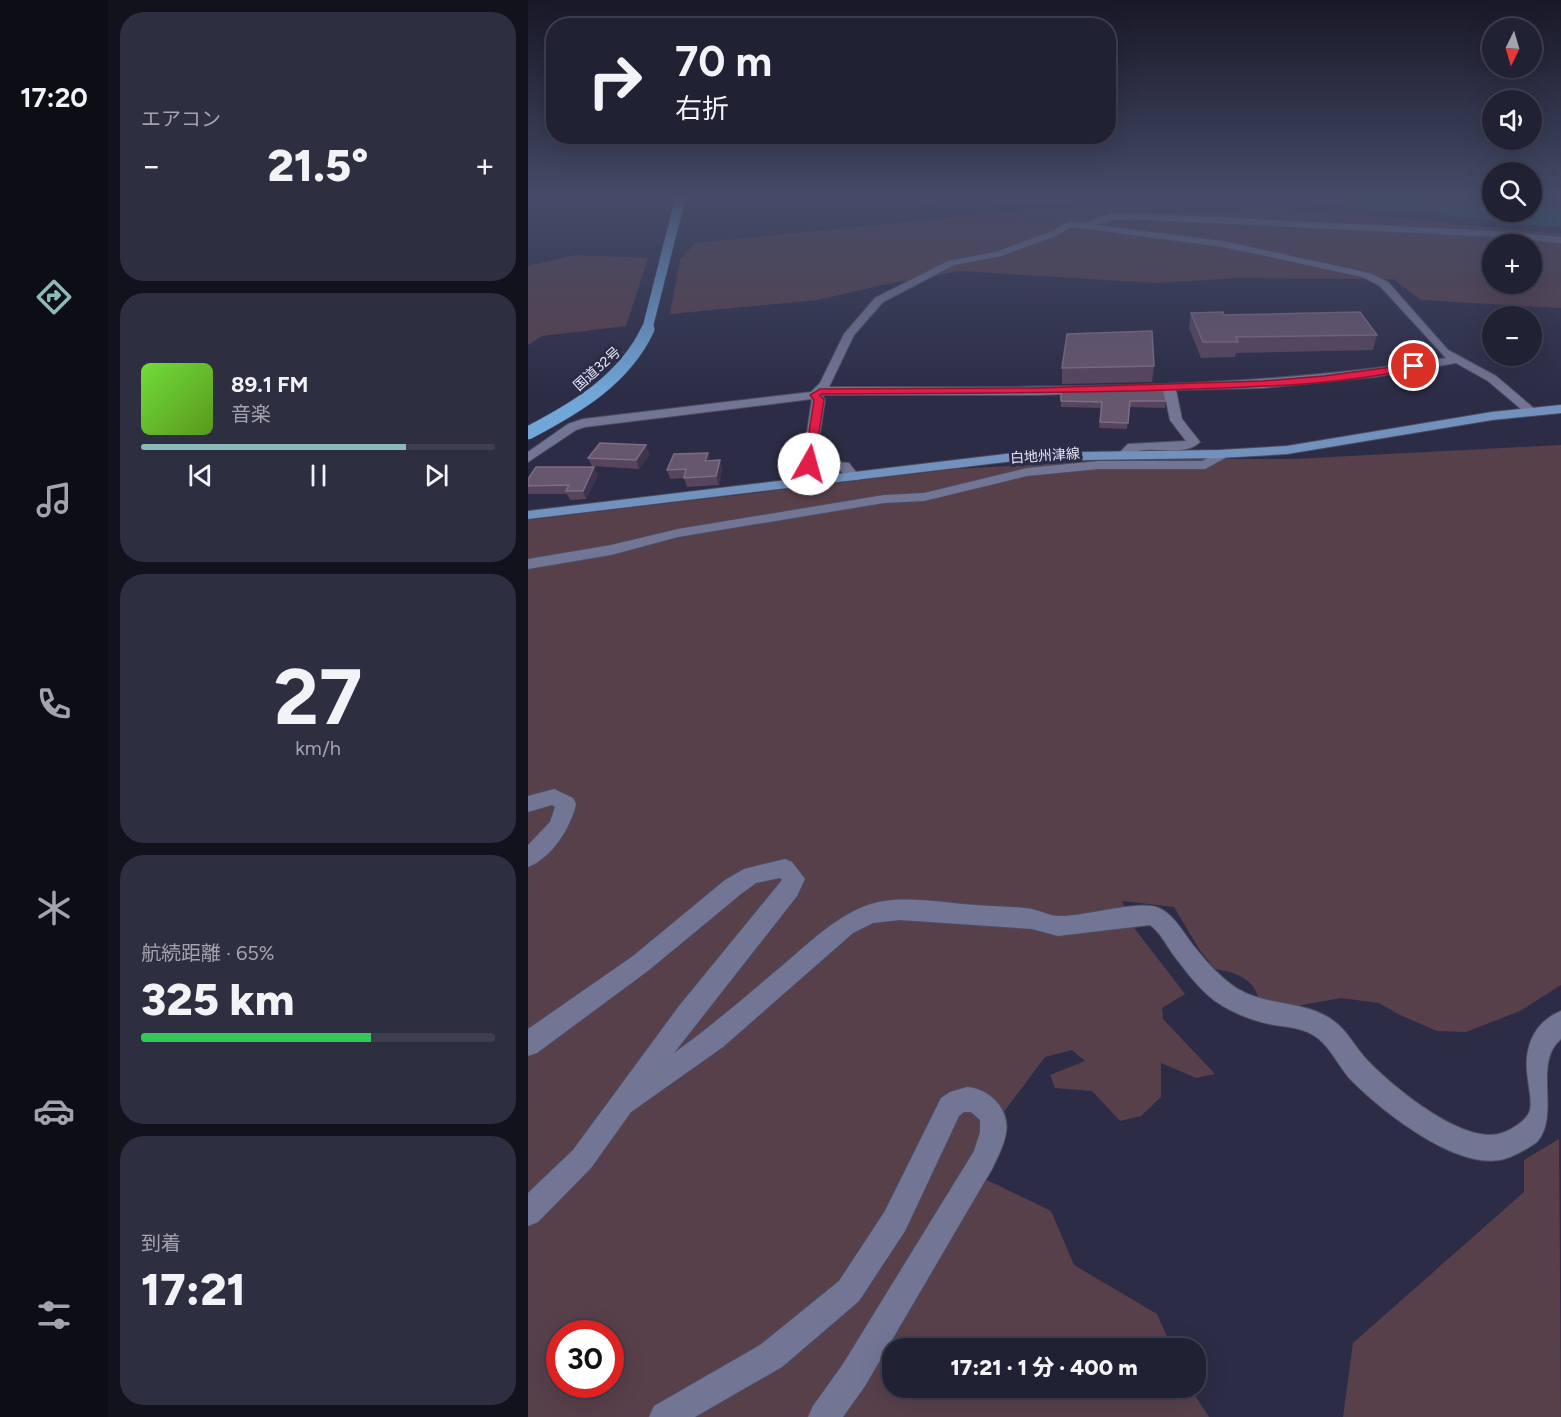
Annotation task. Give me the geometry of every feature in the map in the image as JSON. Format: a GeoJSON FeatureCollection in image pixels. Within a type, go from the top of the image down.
{"type":"FeatureCollection","features":[{"type":"Feature","properties":{"kind":"highway","name":"国道32号"},"geometry":{"type":"LineString","coordinates":[[528,433],[562,415],[596,392],[617,374],[638,350],[651,322],[665,262]]}},
{"type":"Feature","properties":{"kind":"main road","name":"白地州津線"},"geometry":{"type":"LineString","coordinates":[[528,515],[1014,457],[1126,453],[1220,455],[1331,445],[1531,411],[1561,409]]}},
{"type":"Feature","properties":{"kind":"street"},"geometry":{"type":"LineString","coordinates":[[853,477],[844,466],[809,464],[819,400],[817,393],[849,334],[879,300],[956,262]]}},
{"type":"Feature","properties":{"kind":"street"},"geometry":{"type":"LineString","coordinates":[[1307,262],[1366,275],[1384,284],[1444,352],[1455,360],[1476,367],[1497,381],[1531,411]]}},
{"type":"Feature","properties":{"kind":"street"},"geometry":{"type":"LineString","coordinates":[[528,458],[572,427],[583,423],[817,393],[1036,391],[1263,384],[1324,379],[1455,360]]}},
{"type":"Feature","properties":{"kind":"street"},"geometry":{"type":"LineString","coordinates":[[1126,453],[1133,447],[1186,446],[1194,442],[1176,420],[1169,387]]}},
{"type":"Feature","properties":{"kind":"street"},"geometry":{"type":"LineString","coordinates":[[528,428],[572,427]]}},
{"type":"Feature","properties":{"kind":"street"},"geometry":{"type":"LineString","coordinates":[[528,564],[611,550],[700,529],[884,499],[924,497],[1027,472],[1099,465],[1205,465],[1220,455]]}},
{"type":"Feature","properties":{"kind":"street"},"geometry":{"type":"LineString","coordinates":[[528,804],[554,797],[566,804],[564,819],[528,858]]}},
{"type":"Feature","properties":{"kind":"street"},"geometry":{"type":"LineString","coordinates":[[528,1044],[641,963],[733,887],[751,875],[785,868],[794,879],[789,889],[687,1014],[582,1159],[528,1212]]}},
{"type":"Feature","properties":{"kind":"street"},"geometry":{"type":"LineString","coordinates":[[623,1103],[714,1039],[845,926],[870,914],[900,910],[1032,919],[1058,926],[1152,915],[1161,920],[1199,970],[1225,994],[1250,1007],[1323,1027],[1360,1070],[1408,1111],[1444,1134],[1484,1146],[1500,1147],[1532,1131],[1549,1113],[1550,1101],[1539,1052],[1544,1038],[1561,1023]]}},
{"type":"Feature","properties":{"kind":"street"},"geometry":{"type":"LineString","coordinates":[[665,1417],[771,1356],[849,1291],[895,1221],[950,1107],[962,1100],[975,1100],[988,1108],[993,1121],[992,1139],[983,1160],[854,1375],[825,1417]]}},
{"type":"Feature","properties":{"kind":"shaded area"},"geometry":{"type":"Polygon","coordinates":[[[545,262],[647,262],[626,326],[542,336],[528,345],[528,266],[545,262]]]}},
{"type":"Feature","properties":{"kind":"shaded area"},"geometry":{"type":"Polygon","coordinates":[[[680,262],[1482,262],[1482,294],[1542,294],[1542,262],[1561,262],[1561,308],[1421,300],[1393,279],[1239,278],[1156,283],[961,271],[887,284],[818,300],[670,314],[680,262]]]}},
{"type":"Feature","properties":{"kind":"shaded area"},"geometry":{"type":"Polygon","coordinates":[[[1561,445],[1561,985],[1520,1011],[1466,1032],[1437,1031],[1379,1003],[1341,998],[1296,1006],[1259,998],[1252,985],[1242,977],[1215,969],[1199,949],[1174,907],[1122,901],[1135,929],[1185,994],[1162,1008],[1163,1019],[1215,1074],[1196,1078],[1161,1063],[1161,1097],[1141,1116],[1120,1121],[1092,1091],[1055,1088],[1050,1075],[1085,1061],[1072,1050],[1045,1057],[962,1168],[1051,1211],[1074,1265],[1157,1314],[1168,1338],[882,1338],[882,1398],[1197,1398],[1209,1417],[528,1417],[528,520],[956,469],[1136,459],[1293,459],[1561,445]]]}},
{"type":"Feature","properties":{"kind":"shaded area"},"geometry":{"type":"Polygon","coordinates":[[[1559,1139],[1561,1417],[1343,1417],[1353,1343],[1524,1192],[1524,1160],[1559,1139]]]}},
{"type":"Feature","properties":{"kind":"building"},"geometry":{"type":"Polygon","coordinates":[[[1223,312],[1224,315],[1360,312],[1377,335],[1236,337],[1238,342],[1203,342],[1191,313],[1223,312]]]}},
{"type":"Feature","properties":{"kind":"building"},"geometry":{"type":"Polygon","coordinates":[[[1152,331],[1154,366],[1062,368],[1067,334],[1152,331]]]}},
{"type":"Feature","properties":{"kind":"building"},"geometry":{"type":"Polygon","coordinates":[[[1163,387],[1166,401],[1130,401],[1128,423],[1100,422],[1102,402],[1061,401],[1061,390],[1163,387]]]}},
{"type":"Feature","properties":{"kind":"building"},"geometry":{"type":"Polygon","coordinates":[[[600,443],[646,445],[636,460],[588,458],[600,443]]]}},
{"type":"Feature","properties":{"kind":"building"},"geometry":{"type":"Polygon","coordinates":[[[708,453],[705,461],[720,460],[716,476],[684,478],[686,469],[667,470],[674,454],[708,453]]]}},
{"type":"Feature","properties":{"kind":"building"},"geometry":{"type":"Polygon","coordinates":[[[536,467],[594,467],[583,491],[566,491],[569,485],[528,486],[528,479],[536,467]]]}},
{"type":"Feature","properties":{"kind":"route"},"geometry":{"type":"LineString","coordinates":[[809,464],[819,400],[815,395],[820,391],[1036,391],[1263,384],[1324,379],[1414,366]]}}]}
